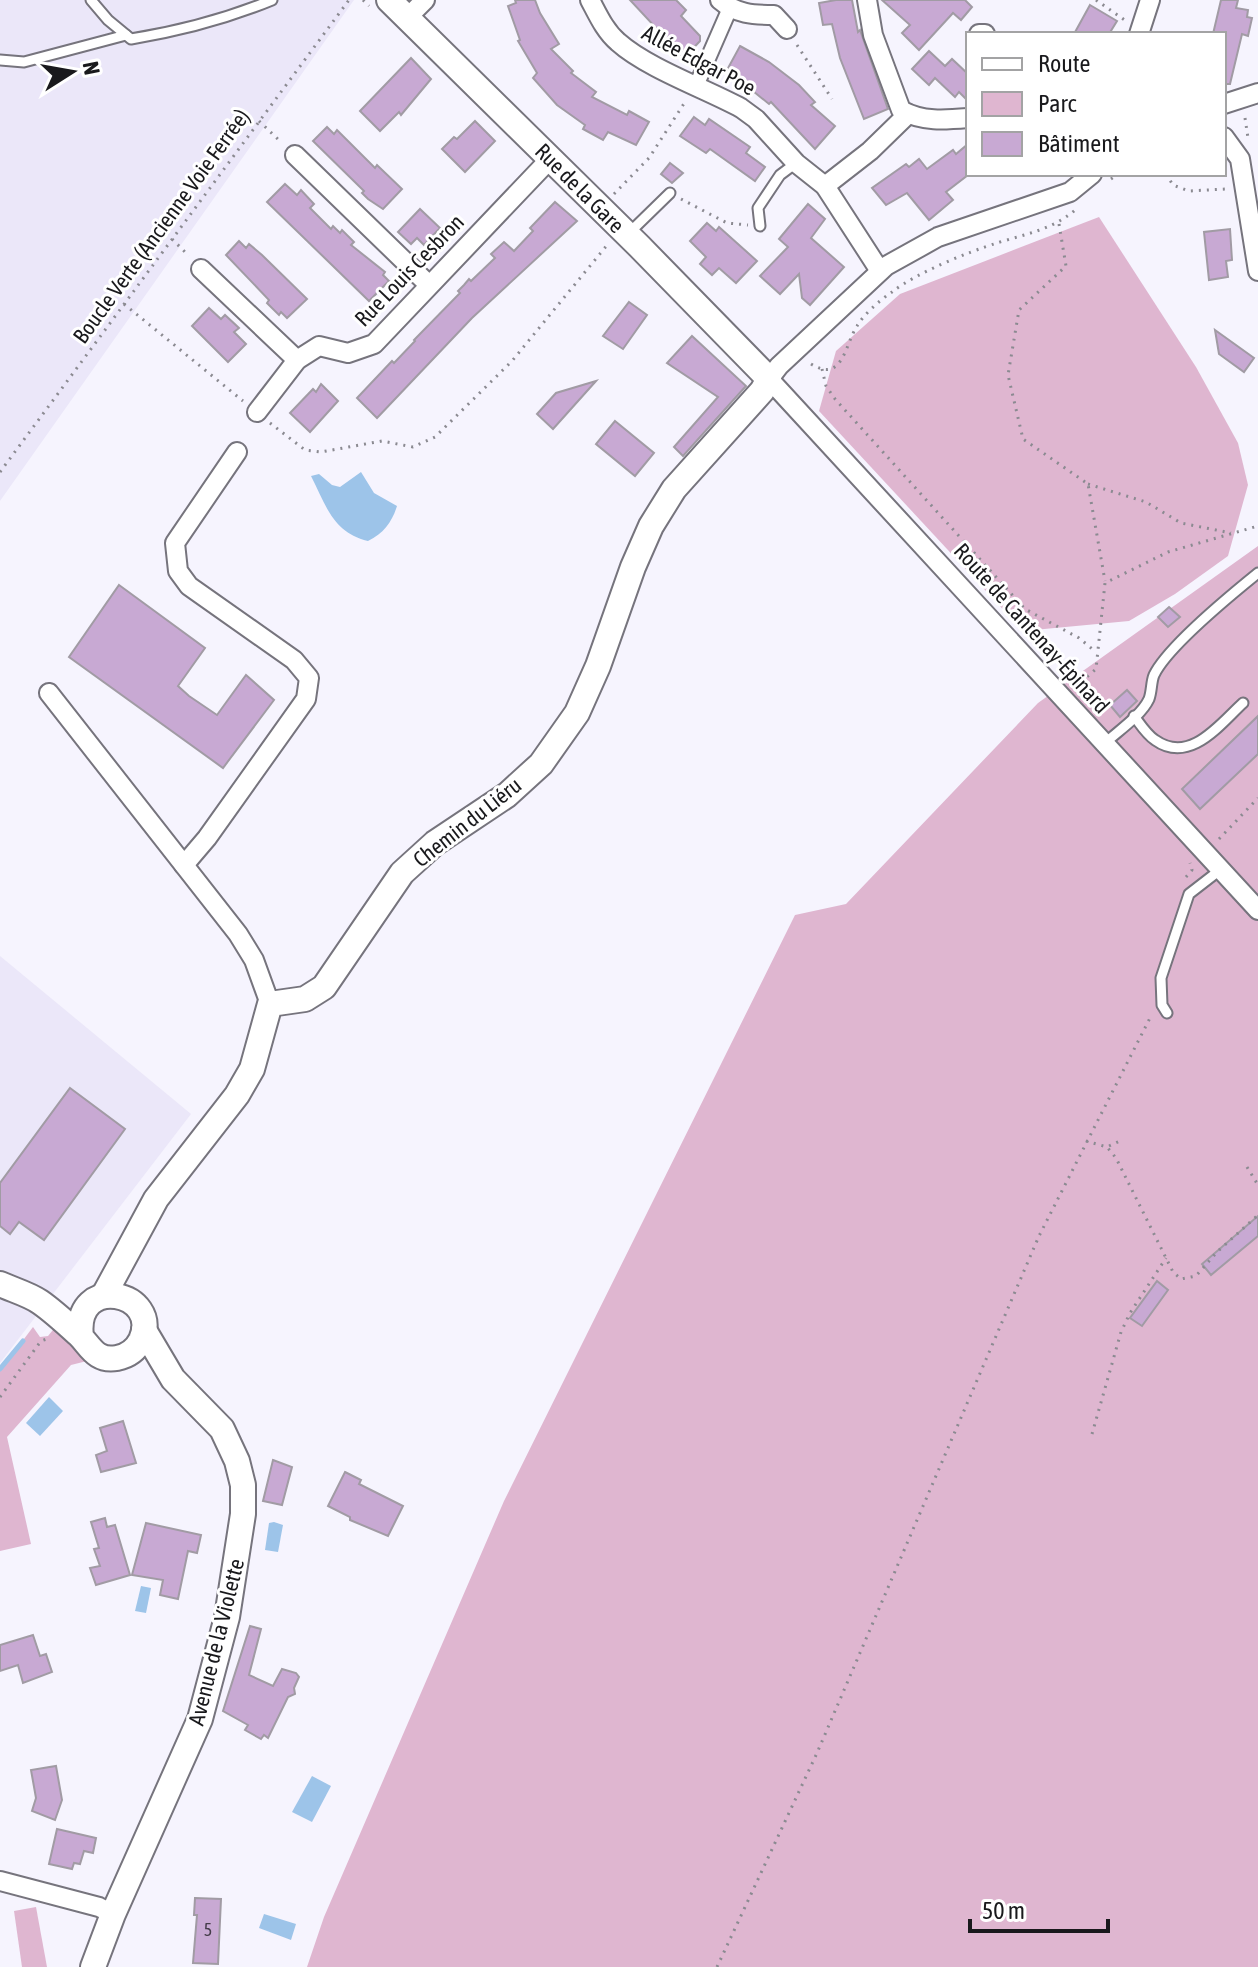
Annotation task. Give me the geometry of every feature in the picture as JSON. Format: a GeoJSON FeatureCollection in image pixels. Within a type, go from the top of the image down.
{"type":"FeatureCollection","features":[{"type":"Feature","properties":{"kind":"street","name":"Rue de la Gare"},"geometry":{"type":"LineString","coordinates":[[389,0],[600,208],[618,238],[769,379]]}},
{"type":"Feature","properties":{"kind":"street"},"geometry":{"type":"LineString","coordinates":[[406,19],[425,0]]}},
{"type":"Feature","properties":{"kind":"street","name":"Allée Edgar Poe"},"geometry":{"type":"LineString","coordinates":[[590,0],[605,28],[617,42],[756,119],[796,163],[825,186],[880,271]]}},
{"type":"Feature","properties":{"kind":"street"},"geometry":{"type":"LineString","coordinates":[[867,0],[873,35],[901,110],[914,118],[966,118]]}},
{"type":"Feature","properties":{"kind":"street"},"geometry":{"type":"LineString","coordinates":[[1140,32],[1150,0]]}},
{"type":"Feature","properties":{"kind":"street"},"geometry":{"type":"LineString","coordinates":[[696,86],[725,4],[748,14],[774,15],[787,29]]}},
{"type":"Feature","properties":{"kind":"street"},"geometry":{"type":"LineString","coordinates":[[1226,103],[1258,93]]}},
{"type":"Feature","properties":{"kind":"street"},"geometry":{"type":"LineString","coordinates":[[825,186],[870,151],[908,114]]}},
{"type":"Feature","properties":{"kind":"street"},"geometry":{"type":"LineString","coordinates":[[1226,140],[1240,159],[1258,271]]}},
{"type":"Feature","properties":{"kind":"street"},"geometry":{"type":"LineString","coordinates":[[295,155],[429,285]]}},
{"type":"Feature","properties":{"kind":"street","name":"Rue Louis Cesbron"},"geometry":{"type":"LineString","coordinates":[[297,360],[319,346],[348,353],[374,344],[550,159]]}},
{"type":"Feature","properties":{"kind":"street"},"geometry":{"type":"LineString","coordinates":[[769,379],[880,271],[938,237],[1070,192],[1100,177]]}},
{"type":"Feature","properties":{"kind":"street"},"geometry":{"type":"LineString","coordinates":[[201,269],[297,360],[257,412]]}},
{"type":"Feature","properties":{"kind":"street","name":"Route de Cantenay-Épinard"},"geometry":{"type":"LineString","coordinates":[[769,379],[1104,744],[1208,846],[1220,870],[1258,910]]}},
{"type":"Feature","properties":{"kind":"street","name":"Chemin du Liéru"},"geometry":{"type":"LineString","coordinates":[[270,1004],[305,999],[324,987],[402,873],[435,843],[507,795],[541,764],[577,713],[651,526],[674,489],[762,391],[769,379]]}},
{"type":"Feature","properties":{"kind":"street"},"geometry":{"type":"LineString","coordinates":[[184,865],[207,838],[306,699],[309,678],[294,660],[189,586],[178,571],[175,543],[237,452]]}},
{"type":"Feature","properties":{"kind":"street"},"geometry":{"type":"LineString","coordinates":[[49,693],[238,934],[254,960],[270,1004],[252,1069],[237,1095],[156,1199],[139,1234],[100,1298],[82,1315],[81,1337]]}},
{"type":"Feature","properties":{"kind":"street"},"geometry":{"type":"LineString","coordinates":[[133,1303],[139,1234]]}},
{"type":"Feature","properties":{"kind":"street"},"geometry":{"type":"LineString","coordinates":[[0,1284],[39,1301],[81,1337],[94,1353],[111,1359],[120,1358],[135,1349],[144,1330],[140,1311],[125,1297],[39,1301]]}},
{"type":"Feature","properties":{"kind":"street","name":"Avenue de la Violette"},"geometry":{"type":"LineString","coordinates":[[93,1967],[113,1914],[200,1719],[227,1617],[243,1514],[243,1485],[228,1441],[215,1420],[173,1379],[144,1330]]}},
{"type":"Feature","properties":{"kind":"street","name":"Avenue de la Violette"},"geometry":{"type":"LineString","coordinates":[[120,1358],[173,1379]]}},
{"type":"Feature","properties":{"kind":"street"},"geometry":{"type":"LineString","coordinates":[[0,1881],[99,1907],[113,1914]]}},
{"type":"Feature","properties":{"kind":"lane"},"geometry":{"type":"LineString","coordinates":[[91,0],[108,20],[131,39],[227,18],[272,0]]}},
{"type":"Feature","properties":{"kind":"lane"},"geometry":{"type":"LineString","coordinates":[[0,60],[24,62],[126,35]]}},
{"type":"Feature","properties":{"kind":"lane"},"geometry":{"type":"LineString","coordinates":[[760,226],[758,208],[780,175],[796,163]]}},
{"type":"Feature","properties":{"kind":"lane"},"geometry":{"type":"LineString","coordinates":[[618,238],[670,193]]}},
{"type":"Feature","properties":{"kind":"lane"},"geometry":{"type":"LineString","coordinates":[[1104,744],[1145,705],[1154,675],[1172,652],[1258,573]]}},
{"type":"Feature","properties":{"kind":"lane"},"geometry":{"type":"LineString","coordinates":[[1134,716],[1154,740],[1175,749],[1197,745],[1243,703]]}},
{"type":"Feature","properties":{"kind":"lane"},"geometry":{"type":"LineString","coordinates":[[1167,1013],[1162,1005],[1161,978],[1189,894],[1220,870]]}},
{"type":"Feature","properties":{"kind":"path","name":"Boucle Verte (Ancienne Voie Ferrée)"},"geometry":{"type":"LineString","coordinates":[[0,472],[349,0]]}},
{"type":"Feature","properties":{"kind":"path"},"geometry":{"type":"LineString","coordinates":[[787,29],[832,99]]}},
{"type":"Feature","properties":{"kind":"path"},"geometry":{"type":"LineString","coordinates":[[600,208],[649,158],[696,86]]}},
{"type":"Feature","properties":{"kind":"path"},"geometry":{"type":"LineString","coordinates":[[259,121],[295,155]]}},
{"type":"Feature","properties":{"kind":"path"},"geometry":{"type":"LineString","coordinates":[[1167,176],[1173,185],[1189,191],[1245,188]]}},
{"type":"Feature","properties":{"kind":"path"},"geometry":{"type":"LineString","coordinates":[[670,193],[727,223],[760,226]]}},
{"type":"Feature","properties":{"kind":"path"},"geometry":{"type":"LineString","coordinates":[[796,350],[813,365],[822,369],[834,367],[842,361],[857,325],[898,287],[994,244],[1059,224],[1079,207]]}},
{"type":"Feature","properties":{"kind":"path"},"geometry":{"type":"LineString","coordinates":[[1059,224],[1066,266],[1019,310],[1008,375],[1023,439],[1088,484],[1146,502],[1181,523],[1233,534]]}},
{"type":"Feature","properties":{"kind":"path"},"geometry":{"type":"LineString","coordinates":[[124,304],[305,450],[321,452],[382,441],[413,447],[435,437],[512,361],[608,244],[618,238]]}},
{"type":"Feature","properties":{"kind":"path"},"geometry":{"type":"LineString","coordinates":[[172,239],[201,269]]}},
{"type":"Feature","properties":{"kind":"path"},"geometry":{"type":"LineString","coordinates":[[822,369],[826,386],[835,399],[1025,609],[1079,638],[1096,652]]}},
{"type":"Feature","properties":{"kind":"path"},"geometry":{"type":"LineString","coordinates":[[1088,484],[1105,583]]}},
{"type":"Feature","properties":{"kind":"path"},"geometry":{"type":"LineString","coordinates":[[1183,881],[1192,870],[1189,859],[1208,846],[1258,798]]}},
{"type":"Feature","properties":{"kind":"path"},"geometry":{"type":"LineString","coordinates":[[717,1967],[817,1753],[1039,1236],[1152,1017],[1152,1006]]}},
{"type":"Feature","properties":{"kind":"path"},"geometry":{"type":"LineString","coordinates":[[1086,1141],[1107,1147],[1116,1158],[1176,1276],[1191,1278],[1258,1215]]}},
{"type":"Feature","properties":{"kind":"path"},"geometry":{"type":"LineString","coordinates":[[1107,1147],[1120,1141]]}},
{"type":"Feature","properties":{"kind":"path"},"geometry":{"type":"LineString","coordinates":[[1247,1167],[1258,1185]]}},
{"type":"Feature","properties":{"kind":"path"},"geometry":{"type":"LineString","coordinates":[[1092,1434],[1121,1332],[1166,1258]]}},
{"type":"Feature","properties":{"kind":"path"},"geometry":{"type":"LineString","coordinates":[[0,1397],[41,1341],[47,1339]]}},
{"type":"Feature","properties":{"kind":"shaded area"},"geometry":{"type":"Polygon","coordinates":[[[0,0],[354,0],[0,501],[0,0]]]}},
{"type":"Feature","properties":{"kind":"shaded area"},"geometry":{"type":"Polygon","coordinates":[[[0,956],[191,1114],[0,1363],[0,956]]]}},
{"type":"Feature","properties":{"kind":"green space"},"geometry":{"type":"Polygon","coordinates":[[[1099,217],[1196,367],[1238,443],[1248,485],[1228,556],[1175,594],[1129,621],[1023,631],[819,411],[836,351],[900,294],[1099,217]]]}},
{"type":"Feature","properties":{"kind":"green space"},"geometry":{"type":"Polygon","coordinates":[[[1258,546],[1258,1967],[307,1967],[324,1917],[504,1501],[795,915],[846,904],[1038,703],[1258,546]]]}},
{"type":"Feature","properties":{"kind":"green space"},"geometry":{"type":"Polygon","coordinates":[[[57,1325],[87,1361],[71,1365],[7,1437],[31,1544],[0,1551],[0,1371],[33,1327],[40,1337],[48,1336],[57,1325]]]}},
{"type":"Feature","properties":{"kind":"green space"},"geometry":{"type":"Polygon","coordinates":[[[36,1907],[47,1967],[22,1967],[14,1911],[36,1907]]]}},
{"type":"Feature","properties":{"kind":"water"},"geometry":{"type":"Polygon","coordinates":[[[361,472],[374,493],[397,506],[387,526],[368,541],[356,537],[338,524],[311,476],[319,474],[332,485],[340,487],[361,472]]]}},
{"type":"Feature","properties":{"kind":"water"},"geometry":{"type":"Polygon","coordinates":[[[49,1397],[63,1411],[40,1436],[26,1423],[49,1397]]]}},
{"type":"Feature","properties":{"kind":"water"},"geometry":{"type":"Polygon","coordinates":[[[269,1523],[283,1525],[278,1552],[265,1550],[269,1523]]]}},
{"type":"Feature","properties":{"kind":"water"},"geometry":{"type":"Polygon","coordinates":[[[141,1586],[151,1588],[146,1613],[135,1611],[141,1586]]]}},
{"type":"Feature","properties":{"kind":"water"},"geometry":{"type":"Polygon","coordinates":[[[312,1776],[331,1786],[312,1822],[292,1812],[312,1776]]]}},
{"type":"Feature","properties":{"kind":"water"},"geometry":{"type":"Polygon","coordinates":[[[264,1914],[296,1924],[291,1940],[259,1928],[264,1914]]]}},
{"type":"Feature","properties":{"kind":"building"},"geometry":{"type":"Polygon","coordinates":[[[515,0],[535,0],[559,44],[551,49],[573,71],[571,73],[596,92],[592,97],[627,115],[629,111],[649,122],[636,145],[608,132],[603,140],[583,129],[585,125],[557,105],[533,78],[537,73],[518,41],[508,6],[516,3],[515,0]]]}},
{"type":"Feature","properties":{"kind":"building"},"geometry":{"type":"Polygon","coordinates":[[[630,0],[676,0],[686,10],[681,16],[700,36],[700,41],[684,58],[630,0]]]}},
{"type":"Feature","properties":{"kind":"building"},"geometry":{"type":"Polygon","coordinates":[[[852,0],[858,32],[860,30],[888,109],[864,119],[840,58],[832,24],[823,25],[819,3],[852,0]]]}},
{"type":"Feature","properties":{"kind":"building"},"geometry":{"type":"Polygon","coordinates":[[[882,0],[965,0],[972,7],[961,20],[953,13],[919,50],[902,33],[910,25],[882,0]]]}},
{"type":"Feature","properties":{"kind":"building"},"geometry":{"type":"Polygon","coordinates":[[[1221,0],[1238,0],[1236,8],[1248,10],[1247,17],[1252,18],[1248,36],[1242,34],[1230,84],[1226,84],[1226,32],[1213,32],[1221,0]]]}},
{"type":"Feature","properties":{"kind":"building"},"geometry":{"type":"Polygon","coordinates":[[[1090,5],[1117,21],[1110,32],[1075,32],[1090,5]]]}},
{"type":"Feature","properties":{"kind":"building"},"geometry":{"type":"Polygon","coordinates":[[[740,46],[769,62],[799,85],[815,102],[811,105],[835,126],[815,149],[771,102],[769,104],[727,70],[740,46]]]}},
{"type":"Feature","properties":{"kind":"building"},"geometry":{"type":"Polygon","coordinates":[[[929,51],[945,66],[952,59],[966,72],[966,99],[959,92],[955,97],[935,78],[929,85],[912,69],[929,51]]]}},
{"type":"Feature","properties":{"kind":"building"},"geometry":{"type":"Polygon","coordinates":[[[411,58],[431,79],[401,115],[399,112],[380,131],[360,111],[411,58]]]}},
{"type":"Feature","properties":{"kind":"building"},"geometry":{"type":"Polygon","coordinates":[[[694,117],[705,125],[709,119],[750,147],[746,153],[765,167],[755,181],[710,149],[706,153],[680,136],[694,117]]]}},
{"type":"Feature","properties":{"kind":"building"},"geometry":{"type":"Polygon","coordinates":[[[475,121],[495,141],[465,172],[442,149],[475,121]]]}},
{"type":"Feature","properties":{"kind":"building"},"geometry":{"type":"Polygon","coordinates":[[[327,127],[334,134],[337,130],[375,168],[377,165],[402,189],[383,209],[368,199],[362,193],[364,191],[313,141],[327,127]]]}},
{"type":"Feature","properties":{"kind":"building"},"geometry":{"type":"Polygon","coordinates":[[[966,146],[967,176],[946,192],[953,200],[929,220],[907,193],[886,205],[872,188],[906,164],[909,167],[919,159],[927,169],[953,150],[956,154],[966,146]]]}},
{"type":"Feature","properties":{"kind":"building"},"geometry":{"type":"Polygon","coordinates":[[[670,163],[683,173],[672,183],[661,174],[670,163]]]}},
{"type":"Feature","properties":{"kind":"building"},"geometry":{"type":"Polygon","coordinates":[[[285,184],[297,195],[301,190],[314,204],[310,208],[331,229],[333,226],[340,233],[342,230],[354,242],[351,245],[385,272],[383,275],[389,281],[369,301],[267,202],[285,184]]]}},
{"type":"Feature","properties":{"kind":"building"},"geometry":{"type":"Polygon","coordinates":[[[555,202],[577,221],[472,318],[377,418],[357,398],[415,341],[460,293],[458,291],[469,279],[471,281],[495,258],[491,254],[504,242],[514,251],[533,231],[530,228],[555,202]]]}},
{"type":"Feature","properties":{"kind":"building"},"geometry":{"type":"Polygon","coordinates":[[[808,204],[825,219],[811,238],[844,267],[810,305],[802,298],[799,274],[780,294],[760,276],[788,247],[779,239],[808,204]]]}},
{"type":"Feature","properties":{"kind":"building"},"geometry":{"type":"Polygon","coordinates":[[[420,209],[440,228],[424,245],[417,238],[411,244],[398,232],[420,209]]]}},
{"type":"Feature","properties":{"kind":"building"},"geometry":{"type":"Polygon","coordinates":[[[707,223],[716,231],[719,227],[757,261],[736,283],[719,268],[712,275],[700,264],[706,257],[690,241],[707,223]]]}},
{"type":"Feature","properties":{"kind":"building"},"geometry":{"type":"Polygon","coordinates":[[[1230,229],[1232,260],[1226,261],[1228,277],[1209,280],[1204,232],[1230,229]]]}},
{"type":"Feature","properties":{"kind":"building"},"geometry":{"type":"Polygon","coordinates":[[[239,241],[246,248],[249,244],[262,255],[307,299],[287,318],[267,303],[269,300],[226,255],[239,241]]]}},
{"type":"Feature","properties":{"kind":"building"},"geometry":{"type":"Polygon","coordinates":[[[629,302],[647,315],[623,349],[603,336],[629,302]]]}},
{"type":"Feature","properties":{"kind":"building"},"geometry":{"type":"Polygon","coordinates":[[[209,308],[221,319],[225,315],[239,328],[234,332],[246,344],[228,362],[192,326],[209,308]]]}},
{"type":"Feature","properties":{"kind":"building"},"geometry":{"type":"Polygon","coordinates":[[[1215,330],[1254,358],[1244,372],[1219,354],[1215,330]]]}},
{"type":"Feature","properties":{"kind":"building"},"geometry":{"type":"Polygon","coordinates":[[[692,336],[746,386],[683,456],[674,447],[718,397],[667,363],[692,336]]]}},
{"type":"Feature","properties":{"kind":"building"},"geometry":{"type":"Polygon","coordinates":[[[596,381],[553,429],[537,414],[556,393],[596,381]]]}},
{"type":"Feature","properties":{"kind":"building"},"geometry":{"type":"Polygon","coordinates":[[[321,384],[338,401],[310,432],[290,413],[313,389],[316,392],[321,384]]]}},
{"type":"Feature","properties":{"kind":"building"},"geometry":{"type":"Polygon","coordinates":[[[615,421],[654,453],[635,476],[596,444],[615,421]]]}},
{"type":"Feature","properties":{"kind":"building"},"geometry":{"type":"Polygon","coordinates":[[[119,585],[205,648],[178,686],[189,696],[217,715],[246,675],[274,700],[223,768],[69,657],[119,585]]]}},
{"type":"Feature","properties":{"kind":"building"},"geometry":{"type":"Polygon","coordinates":[[[1169,607],[1180,617],[1168,627],[1158,617],[1169,607]]]}},
{"type":"Feature","properties":{"kind":"building"},"geometry":{"type":"Polygon","coordinates":[[[1127,690],[1137,701],[1120,717],[1110,705],[1127,690]]]}},
{"type":"Feature","properties":{"kind":"building"},"geometry":{"type":"Polygon","coordinates":[[[1258,716],[1258,754],[1200,809],[1182,789],[1258,716]]]}},
{"type":"Feature","properties":{"kind":"building"},"geometry":{"type":"Polygon","coordinates":[[[70,1088],[125,1129],[44,1240],[19,1222],[10,1234],[0,1226],[0,1183],[70,1088]]]}},
{"type":"Feature","properties":{"kind":"building"},"geometry":{"type":"Polygon","coordinates":[[[1258,1216],[1258,1236],[1211,1275],[1202,1264],[1258,1216]]]}},
{"type":"Feature","properties":{"kind":"building"},"geometry":{"type":"Polygon","coordinates":[[[1157,1281],[1168,1290],[1142,1326],[1130,1318],[1157,1281]]]}},
{"type":"Feature","properties":{"kind":"building"},"geometry":{"type":"Polygon","coordinates":[[[123,1421],[136,1463],[101,1472],[96,1455],[107,1451],[100,1428],[123,1421]]]}},
{"type":"Feature","properties":{"kind":"building"},"geometry":{"type":"Polygon","coordinates":[[[273,1460],[292,1467],[282,1505],[263,1501],[273,1460]]]}},
{"type":"Feature","properties":{"kind":"building"},"geometry":{"type":"Polygon","coordinates":[[[345,1472],[361,1480],[359,1484],[403,1506],[388,1536],[350,1520],[350,1517],[328,1506],[345,1472]]]}},
{"type":"Feature","properties":{"kind":"building"},"geometry":{"type":"Polygon","coordinates":[[[105,1518],[107,1527],[115,1525],[130,1575],[96,1585],[90,1568],[100,1566],[94,1549],[99,1548],[91,1522],[105,1518]]]}},
{"type":"Feature","properties":{"kind":"building"},"geometry":{"type":"Polygon","coordinates":[[[146,1523],[201,1535],[197,1553],[188,1551],[178,1599],[160,1595],[163,1580],[132,1575],[146,1523]]]}},
{"type":"Feature","properties":{"kind":"building"},"geometry":{"type":"Polygon","coordinates":[[[250,1626],[261,1629],[249,1675],[273,1686],[282,1669],[299,1677],[295,1694],[288,1697],[268,1738],[264,1735],[261,1739],[245,1730],[248,1725],[223,1711],[250,1626]]]}},
{"type":"Feature","properties":{"kind":"building"},"geometry":{"type":"Polygon","coordinates":[[[33,1635],[40,1656],[46,1654],[52,1672],[23,1683],[18,1665],[0,1671],[0,1645],[33,1635]]]}},
{"type":"Feature","properties":{"kind":"building"},"geometry":{"type":"Polygon","coordinates":[[[56,1766],[62,1800],[55,1820],[32,1811],[36,1798],[31,1770],[56,1766]]]}},
{"type":"Feature","properties":{"kind":"building"},"geometry":{"type":"Polygon","coordinates":[[[57,1829],[96,1838],[93,1853],[84,1851],[80,1864],[74,1863],[72,1869],[49,1864],[57,1829]]]}},
{"type":"Feature","properties":{"kind":"building"},"geometry":{"type":"Polygon","coordinates":[[[195,1898],[221,1899],[218,1964],[193,1963],[197,1915],[194,1915],[195,1898]]]}},
{"type":"Feature","properties":{"kind":"waterway"},"geometry":{"type":"LineString","coordinates":[[0,1369],[23,1341]]}}]}
